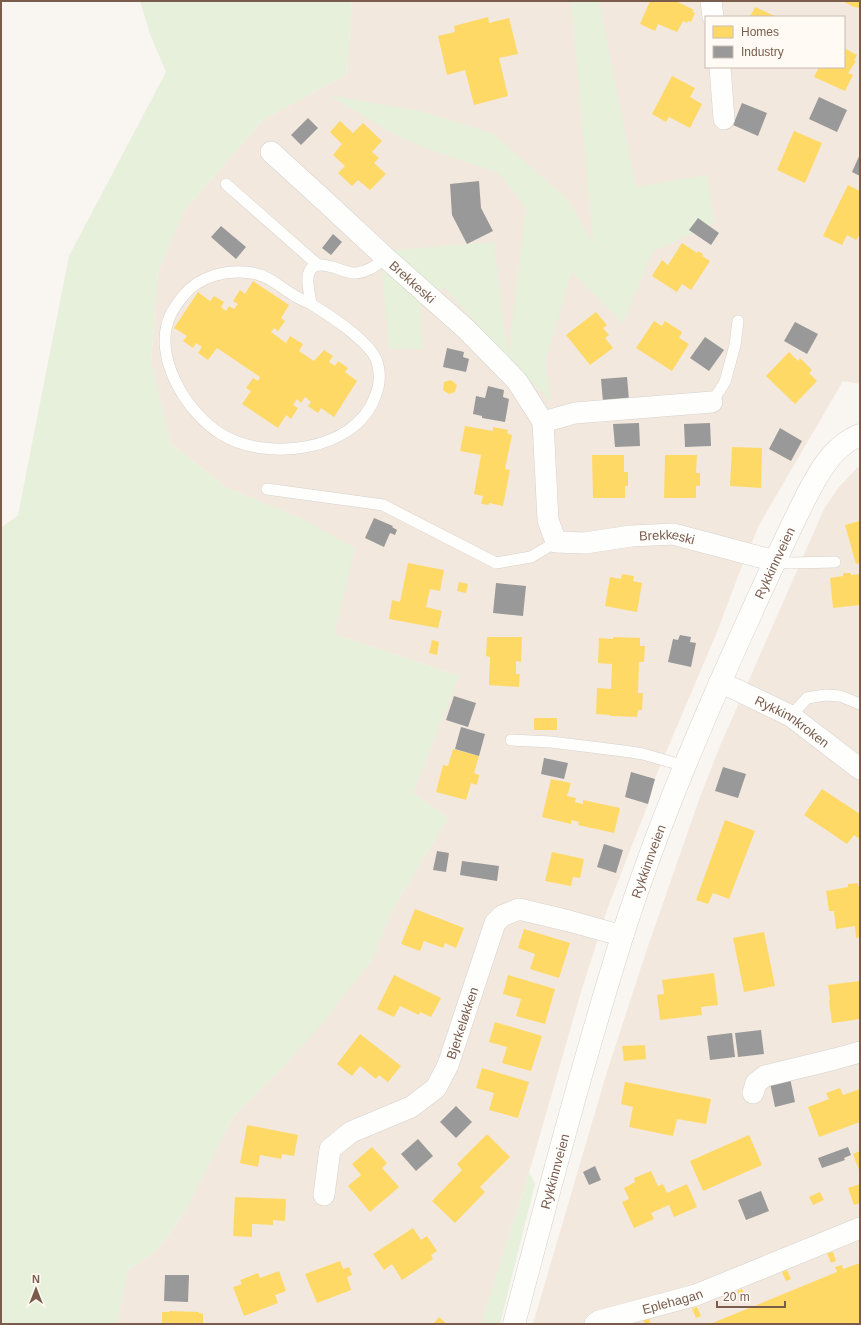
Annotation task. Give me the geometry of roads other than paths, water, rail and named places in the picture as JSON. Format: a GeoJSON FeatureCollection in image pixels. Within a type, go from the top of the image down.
{"type":"FeatureCollection","features":[{"type":"Feature","properties":{"kind":"street"},"geometry":{"type":"LineString","coordinates":[[711,1],[713,16]]}},
{"type":"Feature","properties":{"kind":"street"},"geometry":{"type":"LineString","coordinates":[[720,68],[724,119]]}},
{"type":"Feature","properties":{"kind":"street","name":"Brekkeski"},"geometry":{"type":"LineString","coordinates":[[271,152],[466,329],[517,381],[543,422],[548,520],[556,542],[585,543],[631,536],[673,534],[775,561]]}},
{"type":"Feature","properties":{"kind":"street"},"geometry":{"type":"LineString","coordinates":[[543,422],[575,413],[712,402]]}},
{"type":"Feature","properties":{"kind":"street","name":"Rykkinnveien"},"geometry":{"type":"LineString","coordinates":[[514,1324],[587,1056],[623,936],[685,766],[719,683],[812,484],[829,460],[841,447],[860,435]]}},
{"type":"Feature","properties":{"kind":"street","name":"Rykkinnkroken"},"geometry":{"type":"LineString","coordinates":[[719,683],[735,689],[791,716],[860,769]]}},
{"type":"Feature","properties":{"kind":"street","name":"Bjerkeløkken"},"geometry":{"type":"LineString","coordinates":[[324,1195],[330,1149],[351,1132],[411,1107],[436,1088],[448,1065],[495,923],[502,916],[519,909],[623,936]]}},
{"type":"Feature","properties":{"kind":"street"},"geometry":{"type":"LineString","coordinates":[[753,1093],[756,1084],[765,1076],[860,1052]]}},
{"type":"Feature","properties":{"kind":"street","name":"Eplehagan"},"geometry":{"type":"LineString","coordinates":[[595,1324],[599,1321],[696,1295],[860,1228]]}},
{"type":"Feature","properties":{"kind":"lane"},"geometry":{"type":"LineString","coordinates":[[226,184],[318,265]]}},
{"type":"Feature","properties":{"kind":"lane"},"geometry":{"type":"LineString","coordinates":[[311,304],[308,277],[313,268],[318,265],[330,266],[355,273],[370,270],[386,258]]}},
{"type":"Feature","properties":{"kind":"lane"},"geometry":{"type":"LineString","coordinates":[[252,273],[270,279],[295,296],[311,304],[362,341],[376,359],[379,370],[379,388],[372,405],[364,416],[356,425],[332,439],[316,444],[280,450],[266,449],[232,440],[209,426],[196,413],[180,390],[168,362],[166,350],[165,336],[170,316],[188,290],[196,284],[216,274],[252,273]]}},
{"type":"Feature","properties":{"kind":"lane"},"geometry":{"type":"LineString","coordinates":[[712,402],[725,382],[735,345],[738,321]]}},
{"type":"Feature","properties":{"kind":"lane"},"geometry":{"type":"LineString","coordinates":[[267,489],[383,505],[496,563],[531,557],[556,542]]}},
{"type":"Feature","properties":{"kind":"lane"},"geometry":{"type":"LineString","coordinates":[[775,561],[790,563],[835,562]]}},
{"type":"Feature","properties":{"kind":"lane"},"geometry":{"type":"LineString","coordinates":[[791,716],[807,698],[825,695],[840,696],[860,704]]}},
{"type":"Feature","properties":{"kind":"lane"},"geometry":{"type":"LineString","coordinates":[[511,740],[551,742],[624,750],[685,766]]}}]}
